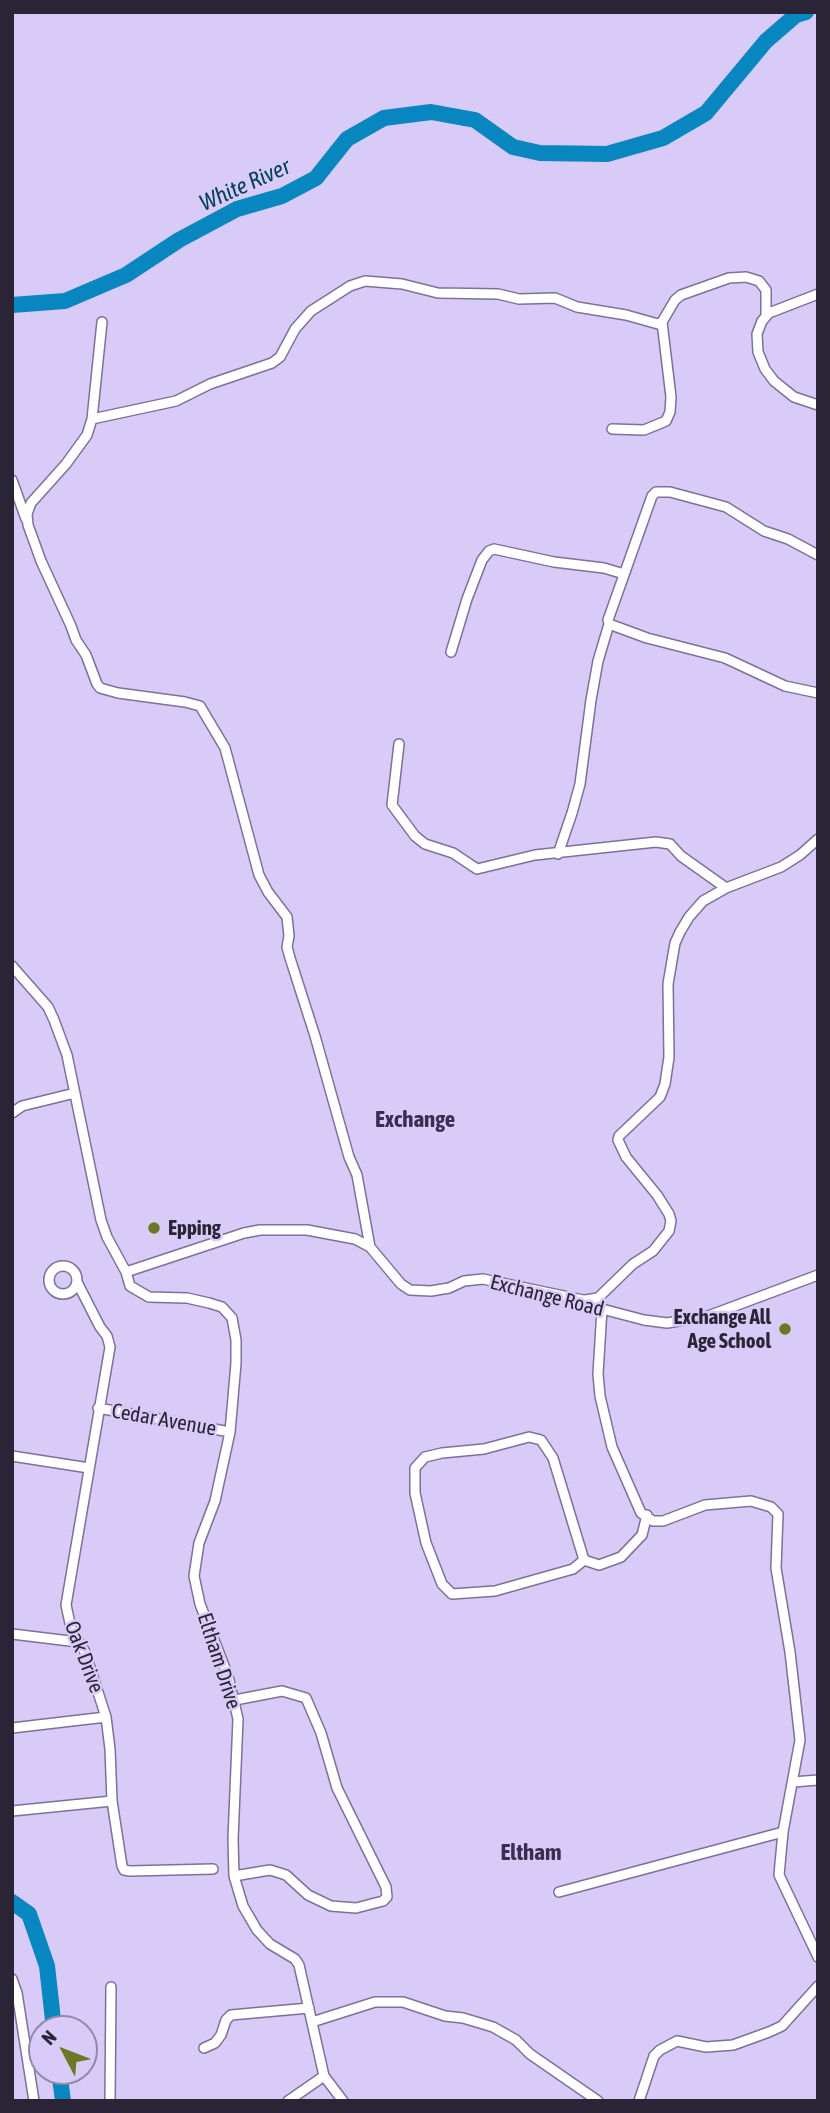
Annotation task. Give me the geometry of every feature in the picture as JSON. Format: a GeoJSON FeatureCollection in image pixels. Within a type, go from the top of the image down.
{"type":"FeatureCollection","features":[{"type":"Feature","properties":{"kind":"street"},"geometry":{"type":"LineString","coordinates":[[612,429],[644,430],[666,421],[671,397],[662,322],[681,295],[729,278],[754,278],[766,290],[766,316],[757,334],[758,352],[765,369],[785,391],[818,405]]}},
{"type":"Feature","properties":{"kind":"street"},"geometry":{"type":"LineString","coordinates":[[92,419],[160,407],[210,384],[272,363],[280,357],[295,329],[311,311],[350,286],[365,281],[402,284],[438,293],[498,294],[519,299],[555,298],[577,307],[626,315],[658,324],[662,322]]}},
{"type":"Feature","properties":{"kind":"street"},"geometry":{"type":"LineString","coordinates":[[766,316],[785,305],[818,294]]}},
{"type":"Feature","properties":{"kind":"street"},"geometry":{"type":"LineString","coordinates":[[27,520],[30,503],[74,455],[87,435],[92,419],[102,322]]}},
{"type":"Feature","properties":{"kind":"street"},"geometry":{"type":"LineString","coordinates":[[12,480],[41,561],[97,684],[118,693],[200,706],[225,748],[259,875],[287,917],[287,947],[349,1157],[357,1175],[370,1247]]}},
{"type":"Feature","properties":{"kind":"street"},"geometry":{"type":"LineString","coordinates":[[558,854],[580,784],[591,700],[608,620],[652,496],[659,490],[726,507],[764,531],[788,539],[818,555]]}},
{"type":"Feature","properties":{"kind":"street"},"geometry":{"type":"LineString","coordinates":[[452,652],[467,599],[482,561],[489,551],[494,549],[555,562],[604,568],[624,575]]}},
{"type":"Feature","properties":{"kind":"street"},"geometry":{"type":"LineString","coordinates":[[609,624],[648,638],[725,658],[785,686],[818,693]]}},
{"type":"Feature","properties":{"kind":"street"},"geometry":{"type":"LineString","coordinates":[[399,744],[392,805],[415,836],[425,844],[453,853],[477,869],[516,859],[656,842],[670,844],[681,856],[726,888]]}},
{"type":"Feature","properties":{"kind":"street"},"geometry":{"type":"LineString","coordinates":[[583,1300],[598,1298],[633,1264],[653,1251],[669,1231],[669,1214],[630,1163],[618,1140],[660,1097],[665,1084],[669,1057],[668,984],[678,937],[697,907],[726,888],[781,867],[818,839]]}},
{"type":"Feature","properties":{"kind":"street"},"geometry":{"type":"LineString","coordinates":[[12,966],[50,1012],[66,1055],[101,1220],[126,1272],[260,1230],[307,1230],[355,1239],[370,1247]]}},
{"type":"Feature","properties":{"kind":"street"},"geometry":{"type":"LineString","coordinates":[[12,1113],[22,1106],[75,1093]]}},
{"type":"Feature","properties":{"kind":"street","name":"Exchange Road"},"geometry":{"type":"LineString","coordinates":[[370,1247],[401,1284],[410,1290],[431,1291],[449,1288],[464,1281],[483,1279],[583,1300],[602,1309],[667,1323],[708,1316],[818,1275]]}},
{"type":"Feature","properties":{"kind":"street"},"geometry":{"type":"LineString","coordinates":[[71,1292],[77,1282],[76,1274],[67,1266],[56,1267],[50,1273],[49,1281],[55,1292],[84,1295]]}},
{"type":"Feature","properties":{"kind":"street","name":"Eltham Drive"},"geometry":{"type":"LineString","coordinates":[[126,1272],[130,1286],[149,1297],[187,1298],[209,1303],[222,1307],[232,1318],[236,1363],[230,1432],[215,1501],[199,1543],[194,1576],[200,1604],[235,1700],[237,1730],[234,1876],[243,1906],[257,1930],[270,1944],[295,1959],[299,1965],[324,2076],[343,2101]]}},
{"type":"Feature","properties":{"kind":"street","name":"Oak Drive"},"geometry":{"type":"LineString","coordinates":[[77,1282],[107,1336],[110,1347],[66,1596],[67,1615],[85,1653],[106,1717],[112,1801],[122,1866],[124,1870],[130,1871],[214,1869]]}},
{"type":"Feature","properties":{"kind":"street"},"geometry":{"type":"LineString","coordinates":[[602,1309],[598,1374],[600,1396],[612,1447],[638,1508],[645,1517],[647,1515],[653,1521],[663,1521],[705,1505],[751,1501],[771,1507],[778,1514],[776,1568],[790,1652],[800,1740],[783,1832],[779,1875],[818,1957]]}},
{"type":"Feature","properties":{"kind":"street","name":"Cedar Avenue"},"geometry":{"type":"LineString","coordinates":[[98,1408],[230,1432]]}},
{"type":"Feature","properties":{"kind":"street"},"geometry":{"type":"LineString","coordinates":[[529,1437],[541,1440],[553,1458],[584,1560],[573,1569],[495,1591],[452,1594],[442,1584],[426,1543],[415,1493],[415,1468],[425,1457],[442,1453],[484,1449],[529,1437]]}},
{"type":"Feature","properties":{"kind":"street"},"geometry":{"type":"LineString","coordinates":[[12,1456],[89,1468]]}},
{"type":"Feature","properties":{"kind":"street"},"geometry":{"type":"LineString","coordinates":[[584,1560],[599,1565],[621,1557],[642,1535],[647,1515]]}},
{"type":"Feature","properties":{"kind":"street"},"geometry":{"type":"LineString","coordinates":[[12,1634],[78,1642]]}},
{"type":"Feature","properties":{"kind":"street"},"geometry":{"type":"LineString","coordinates":[[234,1876],[270,1870],[286,1875],[308,1895],[331,1906],[356,1908],[383,1901],[387,1897],[386,1887],[337,1788],[321,1733],[306,1698],[282,1691],[235,1700]]}},
{"type":"Feature","properties":{"kind":"street"},"geometry":{"type":"LineString","coordinates":[[12,1728],[106,1717]]}},
{"type":"Feature","properties":{"kind":"street"},"geometry":{"type":"LineString","coordinates":[[793,1782],[818,1780]]}},
{"type":"Feature","properties":{"kind":"street"},"geometry":{"type":"LineString","coordinates":[[12,1811],[112,1801]]}},
{"type":"Feature","properties":{"kind":"street"},"geometry":{"type":"LineString","coordinates":[[559,1892],[783,1832]]}},
{"type":"Feature","properties":{"kind":"street"},"geometry":{"type":"LineString","coordinates":[[12,1979],[34,2101]]}},
{"type":"Feature","properties":{"kind":"street"},"geometry":{"type":"LineString","coordinates":[[639,2101],[654,2056],[660,2050],[677,2041],[706,2047],[733,2045],[769,2032],[782,2026],[818,1986]]}},
{"type":"Feature","properties":{"kind":"street"},"geometry":{"type":"LineString","coordinates":[[110,2101],[111,1987]]}},
{"type":"Feature","properties":{"kind":"street"},"geometry":{"type":"LineString","coordinates":[[312,2022],[375,2002],[403,2002],[444,2017],[463,2018],[493,2027],[516,2040],[530,2054],[598,2101]]}},
{"type":"Feature","properties":{"kind":"street"},"geometry":{"type":"LineString","coordinates":[[204,2048],[215,2043],[231,2015],[309,2008]]}},
{"type":"Feature","properties":{"kind":"street"},"geometry":{"type":"LineString","coordinates":[[288,2101],[324,2076]]}},
{"type":"Feature","properties":{"kind":"waterway","name":"White River"},"geometry":{"type":"LineString","coordinates":[[12,305],[65,301],[126,275],[179,240],[237,209],[282,196],[316,178],[347,139],[384,118],[431,112],[475,120],[513,147],[540,153],[607,154],[663,138],[706,113],[766,41],[796,15],[806,12]]}},
{"type":"Feature","properties":{"kind":"waterway"},"geometry":{"type":"LineString","coordinates":[[12,1902],[29,1914],[47,1966],[52,2015]]}},
{"type":"Feature","properties":{"kind":"waterway"},"geometry":{"type":"LineString","coordinates":[[61,2085],[63,2101]]}},
{"type":"Feature","properties":{"kind":"place","name":"Epping"},"geometry":{"type":"Point","coordinates":[154,1228]}},
{"type":"Feature","properties":{"kind":"place","name":"Exchange All Age School"},"geometry":{"type":"Point","coordinates":[785,1329]}},
{"type":"Feature","properties":{"kind":"district","name":"Exchange"},"geometry":{"type":"Point","coordinates":[415,1120]}},
{"type":"Feature","properties":{"kind":"district","name":"Eltham"},"geometry":{"type":"Point","coordinates":[531,1853]}}]}
